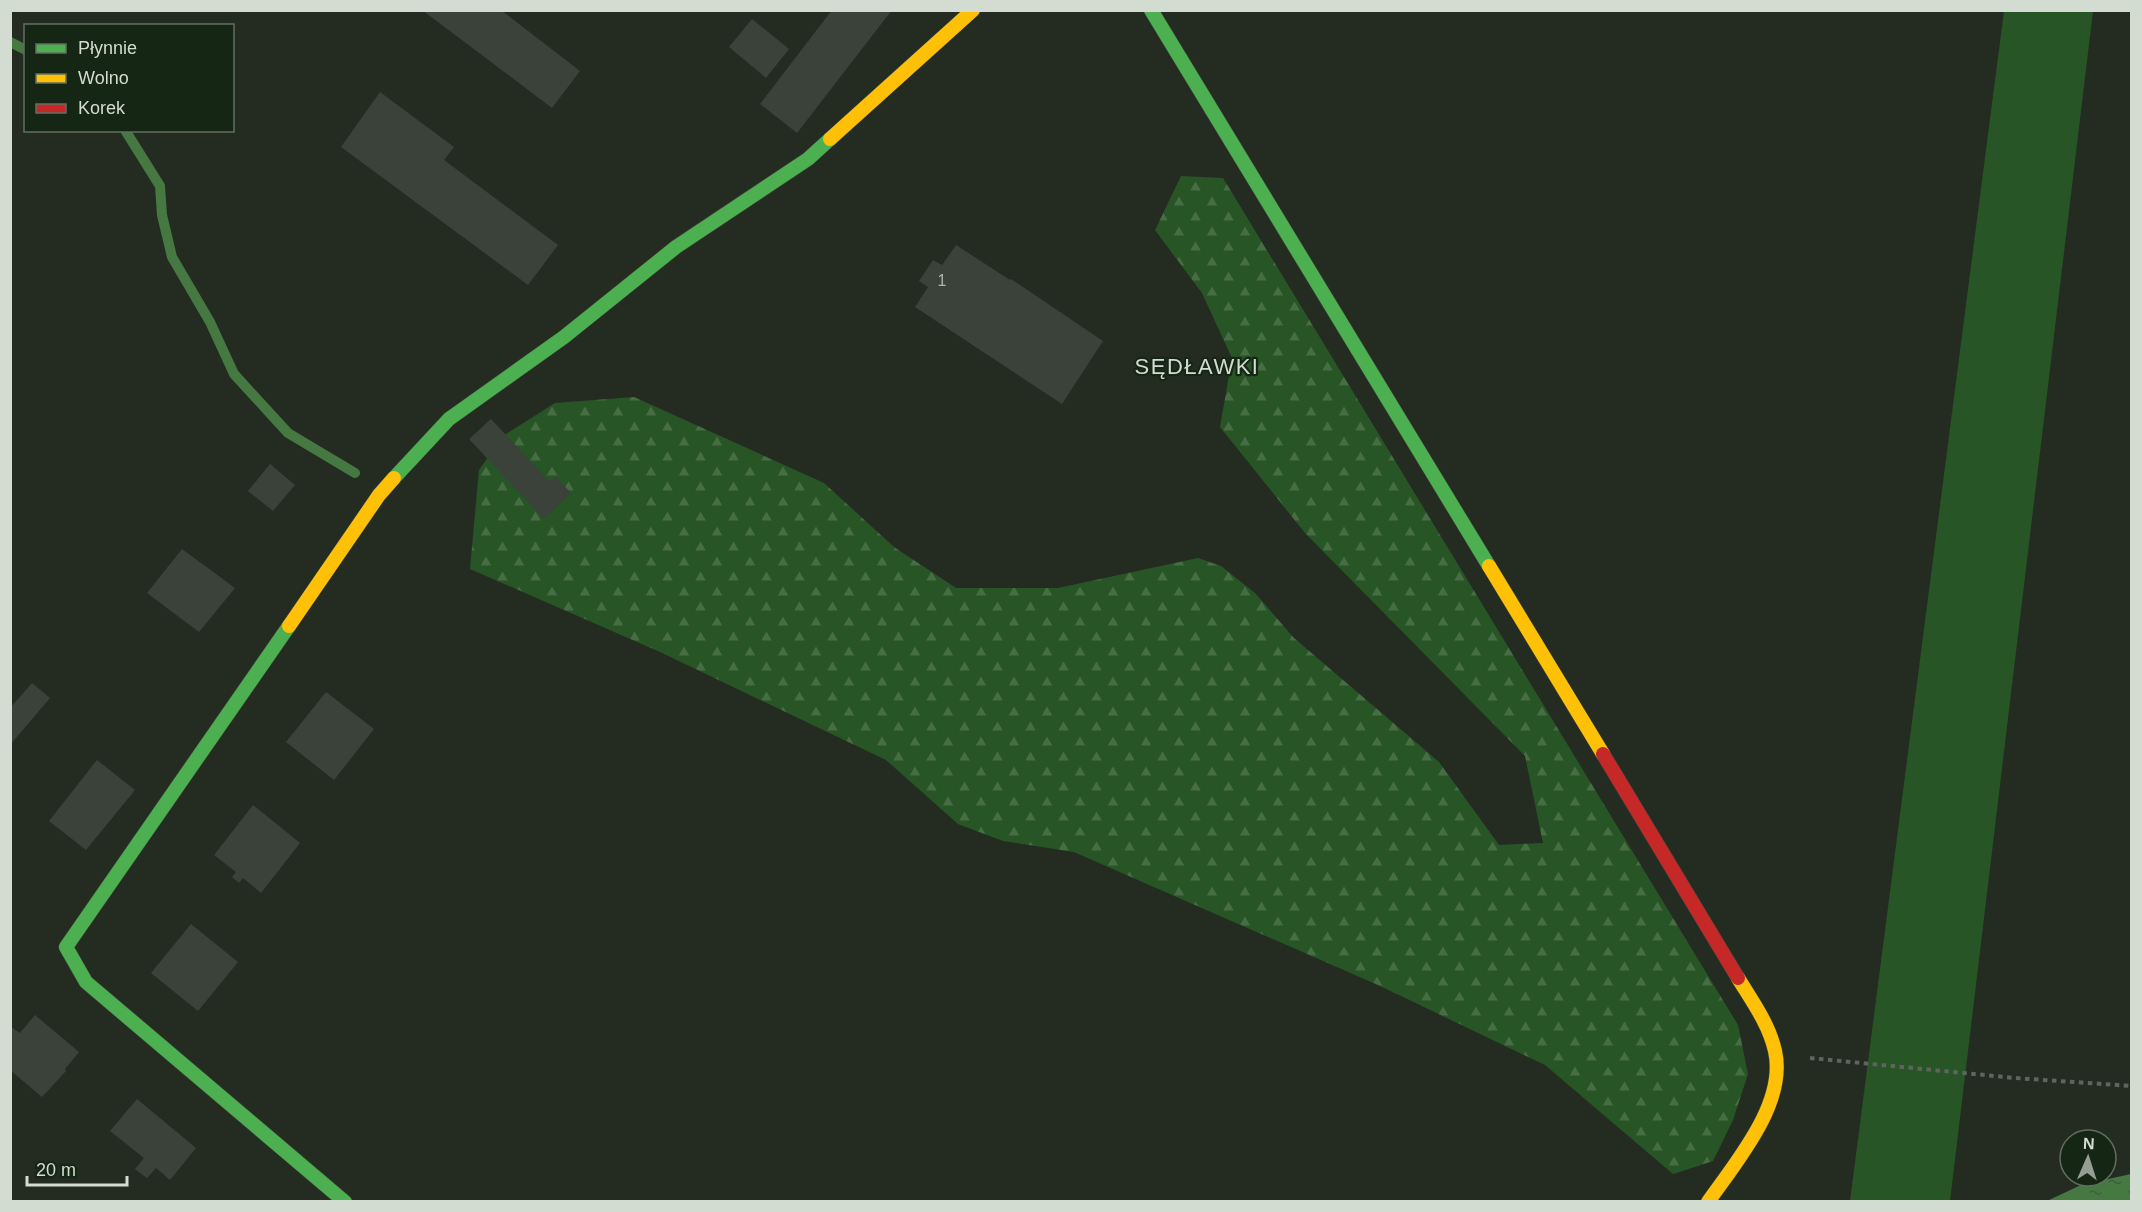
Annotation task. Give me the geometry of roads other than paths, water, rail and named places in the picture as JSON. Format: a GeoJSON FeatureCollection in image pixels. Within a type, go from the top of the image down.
{"type":"FeatureCollection","features":[{"type":"Feature","properties":{"kind":"street"},"geometry":{"type":"LineString","coordinates":[[345,1202],[86,982],[66,947],[379,495],[449,419],[564,337],[676,247],[808,159],[974,10]]}},
{"type":"Feature","properties":{"kind":"street"},"geometry":{"type":"LineString","coordinates":[[1151,10],[1764,1020],[1777,1055],[1775,1091],[1758,1128],[1708,1202]]}},
{"type":"Feature","properties":{"kind":"water"},"geometry":{"type":"Polygon","coordinates":[[[2131,1174],[2131,1201],[2047,1201],[2075,1188],[2118,1188],[2118,1177],[2131,1174]]]}},
{"type":"Feature","properties":{"kind":"waterway"},"geometry":{"type":"LineString","coordinates":[[10,42],[24,49]]}},
{"type":"Feature","properties":{"kind":"waterway"},"geometry":{"type":"LineString","coordinates":[[126,132],[160,186],[162,215],[172,257],[210,322],[234,374],[288,433],[355,473]]}},
{"type":"Feature","properties":{"kind":"district","name":"SĘDŁAWKI"},"geometry":{"type":"Point","coordinates":[1197,366]}}]}
